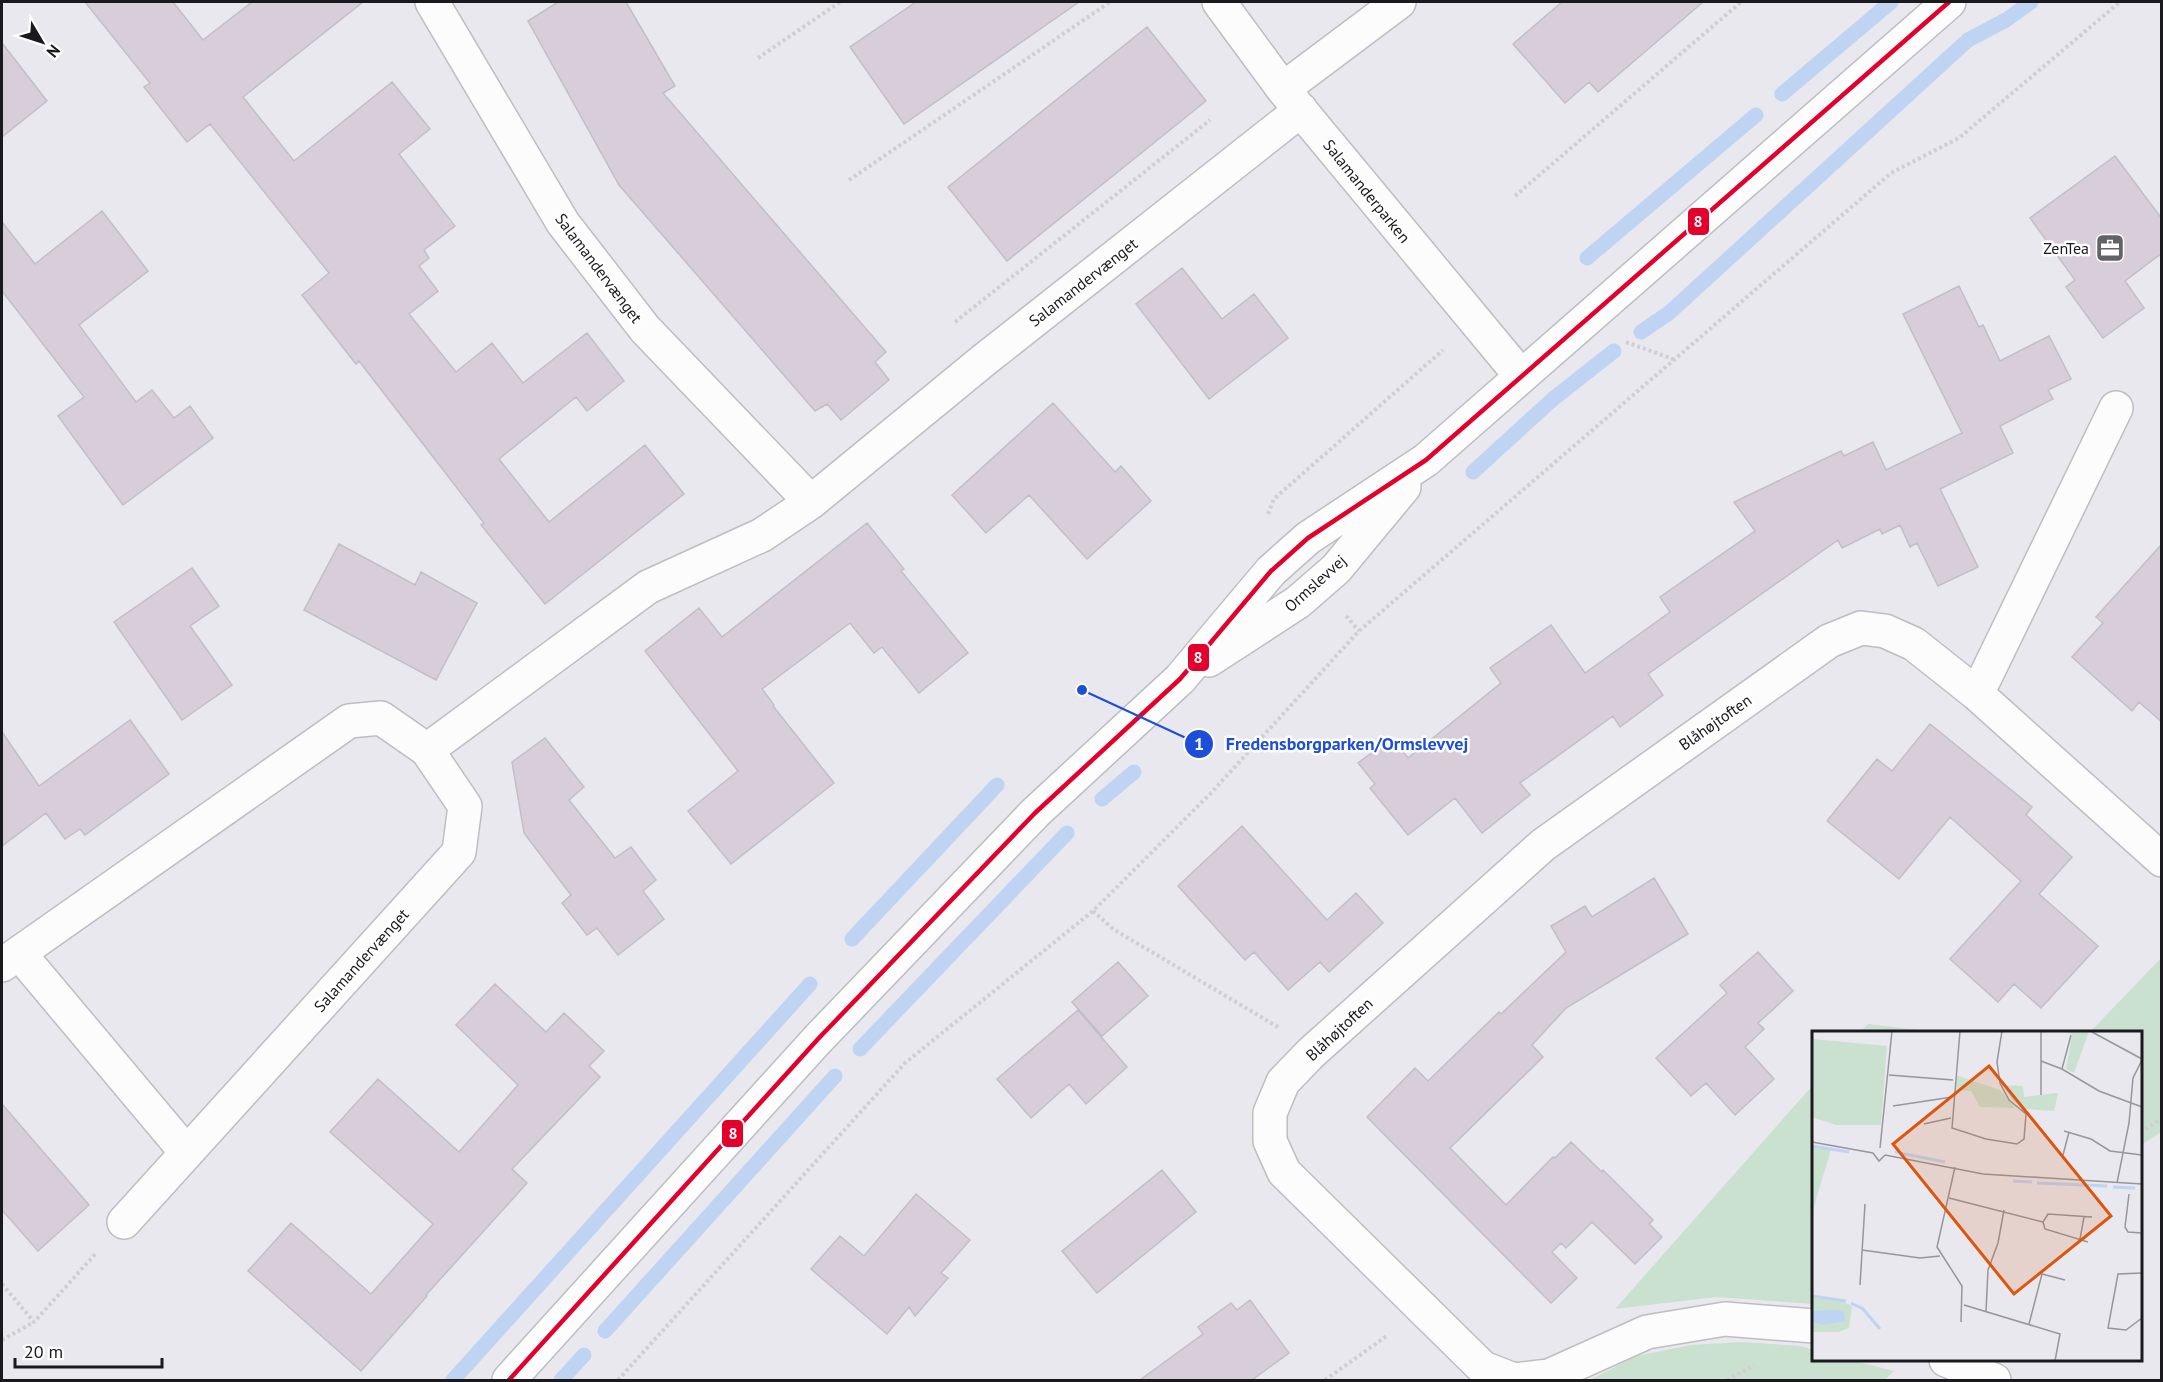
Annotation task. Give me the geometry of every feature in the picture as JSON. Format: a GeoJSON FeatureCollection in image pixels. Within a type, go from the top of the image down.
{"type":"FeatureCollection","features":[{"type":"Feature","properties":{"kind":"street","name":"Salamandervænget"},"geometry":{"type":"LineString","coordinates":[[432,2],[563,223],[645,329],[811,502]]}},
{"type":"Feature","properties":{"kind":"street","name":"Salamanderparken"},"geometry":{"type":"LineString","coordinates":[[1220,2],[1292,100],[1521,376]]}},
{"type":"Feature","properties":{"kind":"street","name":"Salamandervænget"},"geometry":{"type":"LineString","coordinates":[[427,750],[648,587],[762,535],[811,502],[984,360],[1292,100],[1398,2]]}},
{"type":"Feature","properties":{"kind":"street","name":"Ormslevvej"},"geometry":{"type":"LineString","coordinates":[[509,1380],[818,1038],[1035,813],[1180,679],[1298,602],[1336,569],[1426,460],[1949,2]]}},
{"type":"Feature","properties":{"kind":"street"},"geometry":{"type":"LineString","coordinates":[[1977,694],[2116,408]]}},
{"type":"Feature","properties":{"kind":"street","name":"Blåhøjtoften"},"geometry":{"type":"LineString","coordinates":[[1812,1326],[1725,1319],[1647,1332],[1549,1376],[1514,1380],[1483,1368],[1284,1172],[1269,1142],[1270,1113],[1282,1082],[1311,1053],[1542,845],[1829,641],[1861,628],[1885,631],[1914,644],[1977,694],[2159,851]]}},
{"type":"Feature","properties":{"kind":"street","name":"Salamandervænget"},"geometry":{"type":"LineString","coordinates":[[124,1222],[459,852],[465,806],[427,750],[381,718],[349,721],[10,959],[186,1152]]}},
{"type":"Feature","properties":{"kind":"street"},"geometry":{"type":"LineString","coordinates":[[1951,1361],[1994,1380]]}},
{"type":"Feature","properties":{"kind":"path"},"geometry":{"type":"LineString","coordinates":[[758,58],[840,2]]}},
{"type":"Feature","properties":{"kind":"path"},"geometry":{"type":"LineString","coordinates":[[849,180],[1110,2]]}},
{"type":"Feature","properties":{"kind":"path"},"geometry":{"type":"LineString","coordinates":[[1515,196],[1741,2]]}},
{"type":"Feature","properties":{"kind":"path"},"geometry":{"type":"LineString","coordinates":[[618,1380],[905,1063],[1093,911],[1210,794],[1359,631],[1891,173],[1959,138],[2120,2]]}},
{"type":"Feature","properties":{"kind":"path"},"geometry":{"type":"LineString","coordinates":[[955,321],[1210,120]]}},
{"type":"Feature","properties":{"kind":"path"},"geometry":{"type":"LineString","coordinates":[[1093,911],[1113,929],[1284,1030],[1311,1053]]}},
{"type":"Feature","properties":{"kind":"path"},"geometry":{"type":"LineString","coordinates":[[2142,1131],[2162,1119]]}},
{"type":"Feature","properties":{"kind":"path"},"geometry":{"type":"LineString","coordinates":[[2,1340],[34,1322],[124,1222]]}},
{"type":"Feature","properties":{"kind":"path"},"geometry":{"type":"LineString","coordinates":[[2,1284],[34,1322]]}},
{"type":"Feature","properties":{"kind":"path"},"geometry":{"type":"LineString","coordinates":[[1325,1380],[1422,1309]]}},
{"type":"Feature","properties":{"kind":"green space"},"geometry":{"type":"Polygon","coordinates":[[[2161,958],[2161,1132],[2142,1144],[2142,1031],[2091,1031],[2161,958]]]}},
{"type":"Feature","properties":{"kind":"green space"},"geometry":{"type":"Polygon","coordinates":[[[1868,1024],[1927,1031],[1861,1031],[1868,1024]]]}},
{"type":"Feature","properties":{"kind":"green space"},"geometry":{"type":"Polygon","coordinates":[[[1812,1086],[1812,1304],[1716,1297],[1615,1309],[1812,1086]]]}},
{"type":"Feature","properties":{"kind":"green space"},"geometry":{"type":"Polygon","coordinates":[[[1742,1342],[1801,1346],[1812,1350],[1812,1361],[1855,1361],[1894,1371],[1885,1380],[1590,1380],[1636,1356],[1691,1345],[1742,1342]]]}},
{"type":"Feature","properties":{"kind":"building"},"geometry":{"type":"Polygon","coordinates":[[[85,2],[173,2],[203,40],[252,2],[363,2],[243,97],[294,161],[392,82],[430,129],[399,154],[455,226],[424,250],[429,258],[419,266],[438,291],[409,314],[456,372],[492,343],[523,383],[587,333],[624,381],[587,411],[576,397],[499,459],[549,522],[645,445],[684,494],[545,604],[481,525],[484,523],[359,361],[356,364],[302,295],[329,273],[210,124],[187,142],[144,87],[150,83],[85,2]]]}},
{"type":"Feature","properties":{"kind":"building"},"geometry":{"type":"Polygon","coordinates":[[[558,2],[626,2],[675,86],[663,93],[886,352],[875,362],[889,380],[841,420],[827,404],[815,411],[619,185],[528,21],[558,2]]]}},
{"type":"Feature","properties":{"kind":"building"},"geometry":{"type":"Polygon","coordinates":[[[916,2],[1079,2],[904,124],[850,47],[916,2]]]}},
{"type":"Feature","properties":{"kind":"building"},"geometry":{"type":"Polygon","coordinates":[[[1562,2],[1703,2],[1598,92],[1589,82],[1565,103],[1513,44],[1562,2]]]}},
{"type":"Feature","properties":{"kind":"building"},"geometry":{"type":"Polygon","coordinates":[[[1147,27],[1206,101],[1007,261],[948,187],[1147,27]]]}},
{"type":"Feature","properties":{"kind":"building"},"geometry":{"type":"Polygon","coordinates":[[[2,43],[47,101],[2,137],[2,43]]]}},
{"type":"Feature","properties":{"kind":"building"},"geometry":{"type":"Polygon","coordinates":[[[2115,156],[2162,219],[2162,253],[2125,281],[2144,308],[2103,338],[2066,287],[2075,280],[2030,218],[2115,156]]]}},
{"type":"Feature","properties":{"kind":"building"},"geometry":{"type":"Polygon","coordinates":[[[102,211],[148,271],[79,325],[136,402],[152,390],[174,418],[190,406],[213,438],[123,505],[58,416],[84,397],[2,291],[2,222],[35,264],[102,211]]]}},
{"type":"Feature","properties":{"kind":"building"},"geometry":{"type":"Polygon","coordinates":[[[1182,268],[1222,319],[1254,294],[1288,338],[1209,399],[1136,304],[1182,268]]]}},
{"type":"Feature","properties":{"kind":"building"},"geometry":{"type":"Polygon","coordinates":[[[1959,286],[1979,327],[1983,325],[2000,361],[2049,336],[2071,379],[2048,390],[2053,399],[2000,426],[2013,453],[1940,489],[1978,567],[1938,586],[1917,543],[1910,547],[1900,525],[1882,534],[1880,529],[1842,548],[1838,540],[1648,674],[1663,695],[1620,727],[1613,716],[1520,783],[1530,795],[1482,833],[1455,798],[1408,835],[1370,788],[1375,784],[1358,763],[1392,738],[1408,758],[1501,683],[1490,668],[1551,625],[1585,673],[1670,612],[1660,597],[1755,531],[1734,502],[1841,451],[1844,456],[1873,442],[1886,470],[1962,433],[1903,314],[1959,286]]]}},
{"type":"Feature","properties":{"kind":"building"},"geometry":{"type":"Polygon","coordinates":[[[1053,403],[1115,472],[1121,466],[1151,501],[1087,559],[1029,495],[986,533],[952,495],[1053,403]]]}},
{"type":"Feature","properties":{"kind":"building"},"geometry":{"type":"Polygon","coordinates":[[[867,523],[904,569],[901,571],[968,653],[919,693],[882,647],[874,653],[850,623],[762,689],[834,783],[731,864],[688,811],[738,771],[645,651],[699,608],[722,637],[867,523]]]}},
{"type":"Feature","properties":{"kind":"building"},"geometry":{"type":"Polygon","coordinates":[[[339,544],[415,585],[421,572],[477,603],[436,680],[304,610],[339,544]]]}},
{"type":"Feature","properties":{"kind":"building"},"geometry":{"type":"Polygon","coordinates":[[[2162,544],[2162,722],[2139,702],[2132,711],[2072,657],[2103,623],[2096,617],[2162,544]]]}},
{"type":"Feature","properties":{"kind":"building"},"geometry":{"type":"Polygon","coordinates":[[[192,568],[219,606],[190,626],[232,685],[182,720],[114,622],[192,568]]]}},
{"type":"Feature","properties":{"kind":"building"},"geometry":{"type":"Polygon","coordinates":[[[130,720],[169,774],[85,835],[80,829],[65,839],[46,813],[2,846],[2,732],[39,786],[130,720]]]}},
{"type":"Feature","properties":{"kind":"building"},"geometry":{"type":"Polygon","coordinates":[[[1930,724],[2032,807],[2026,815],[2072,857],[2039,894],[2098,946],[2041,1008],[2014,984],[1998,1002],[1950,959],[2021,881],[1950,817],[1899,879],[1827,821],[1877,759],[1892,771],[1930,724]]]}},
{"type":"Feature","properties":{"kind":"building"},"geometry":{"type":"Polygon","coordinates":[[[545,738],[584,787],[569,800],[615,858],[631,847],[656,880],[643,891],[664,919],[618,955],[597,928],[587,935],[562,903],[571,895],[524,833],[512,762],[545,738]]]}},
{"type":"Feature","properties":{"kind":"building"},"geometry":{"type":"Polygon","coordinates":[[[1242,826],[1327,920],[1356,893],[1383,923],[1329,972],[1320,962],[1288,990],[1254,952],[1245,960],[1178,886],[1242,826]]]}},
{"type":"Feature","properties":{"kind":"building"},"geometry":{"type":"Polygon","coordinates":[[[1654,878],[1688,934],[1566,1008],[1532,1045],[1543,1057],[1450,1148],[1506,1205],[1571,1142],[1653,1220],[1649,1224],[1662,1237],[1635,1264],[1592,1222],[1566,1248],[1561,1243],[1552,1252],[1577,1278],[1551,1303],[1367,1117],[1415,1068],[1428,1081],[1499,1012],[1501,1014],[1566,952],[1551,926],[1585,906],[1592,917],[1654,878]]]}},
{"type":"Feature","properties":{"kind":"building"},"geometry":{"type":"Polygon","coordinates":[[[1758,952],[1793,991],[1758,1023],[1764,1029],[1745,1047],[1774,1079],[1735,1115],[1706,1083],[1691,1096],[1656,1058],[1727,993],[1720,985],[1758,952]]]}},
{"type":"Feature","properties":{"kind":"building"},"geometry":{"type":"Polygon","coordinates":[[[1118,962],[1148,996],[1102,1036],[1072,1002],[1118,962]]]}},
{"type":"Feature","properties":{"kind":"building"},"geometry":{"type":"Polygon","coordinates":[[[495,984],[546,1032],[564,1013],[604,1051],[589,1066],[600,1077],[512,1169],[527,1183],[361,1371],[248,1271],[291,1223],[371,1294],[433,1224],[330,1132],[378,1079],[459,1152],[518,1085],[456,1025],[495,984]]]}},
{"type":"Feature","properties":{"kind":"building"},"geometry":{"type":"Polygon","coordinates":[[[1078,1010],[1127,1067],[1086,1104],[1069,1084],[1031,1118],[997,1079],[1078,1010]]]}},
{"type":"Feature","properties":{"kind":"building"},"geometry":{"type":"Polygon","coordinates":[[[2,1104],[89,1205],[38,1251],[2,1210],[2,1104]]]}},
{"type":"Feature","properties":{"kind":"building"},"geometry":{"type":"Polygon","coordinates":[[[1162,1170],[1196,1212],[1097,1293],[1062,1251],[1162,1170]]]}},
{"type":"Feature","properties":{"kind":"building"},"geometry":{"type":"Polygon","coordinates":[[[916,1194],[970,1240],[941,1273],[948,1278],[915,1316],[909,1307],[887,1334],[811,1269],[840,1236],[864,1256],[916,1194]]]}},
{"type":"Feature","properties":{"kind":"building"},"geometry":{"type":"Polygon","coordinates":[[[1250,1300],[1289,1353],[1252,1380],[1140,1380],[1203,1334],[1198,1327],[1231,1303],[1237,1310],[1250,1300]]]}},
{"type":"Feature","properties":{"kind":"waterway"},"geometry":{"type":"LineString","coordinates":[[1782,94],[1891,2]]}},
{"type":"Feature","properties":{"kind":"waterway"},"geometry":{"type":"LineString","coordinates":[[1641,332],[1669,313],[1968,40],[2006,20],[2031,2]]}},
{"type":"Feature","properties":{"kind":"waterway"},"geometry":{"type":"LineString","coordinates":[[1587,258],[1756,115]]}},
{"type":"Feature","properties":{"kind":"waterway"},"geometry":{"type":"LineString","coordinates":[[1473,472],[1553,399],[1614,351]]}},
{"type":"Feature","properties":{"kind":"waterway"},"geometry":{"type":"LineString","coordinates":[[1102,799],[1134,772]]}},
{"type":"Feature","properties":{"kind":"waterway"},"geometry":{"type":"LineString","coordinates":[[852,939],[997,785]]}},
{"type":"Feature","properties":{"kind":"waterway"},"geometry":{"type":"LineString","coordinates":[[860,1049],[1067,833]]}},
{"type":"Feature","properties":{"kind":"waterway"},"geometry":{"type":"LineString","coordinates":[[453,1380],[810,984]]}},
{"type":"Feature","properties":{"kind":"waterway"},"geometry":{"type":"LineString","coordinates":[[605,1331],[835,1076]]}},
{"type":"Feature","properties":{"kind":"waterway"},"geometry":{"type":"LineString","coordinates":[[561,1380],[584,1355]]}},
{"type":"Feature","properties":{"kind":"transit line","name":"8"},"geometry":{"type":"LineString","coordinates":[[509,1380],[818,1039],[1035,813],[1180,679],[1271,571],[1308,538],[1426,460],[1949,2]]}},
{"type":"Feature","properties":{"kind":"place","name":"ZenTea"},"geometry":{"type":"Point","coordinates":[2110,248]}},
{"type":"Feature","properties":{"kind":"place","name":"Fredensborgparken/Ormslevvej"},"geometry":{"type":"Point","coordinates":[1082,690]}}]}
